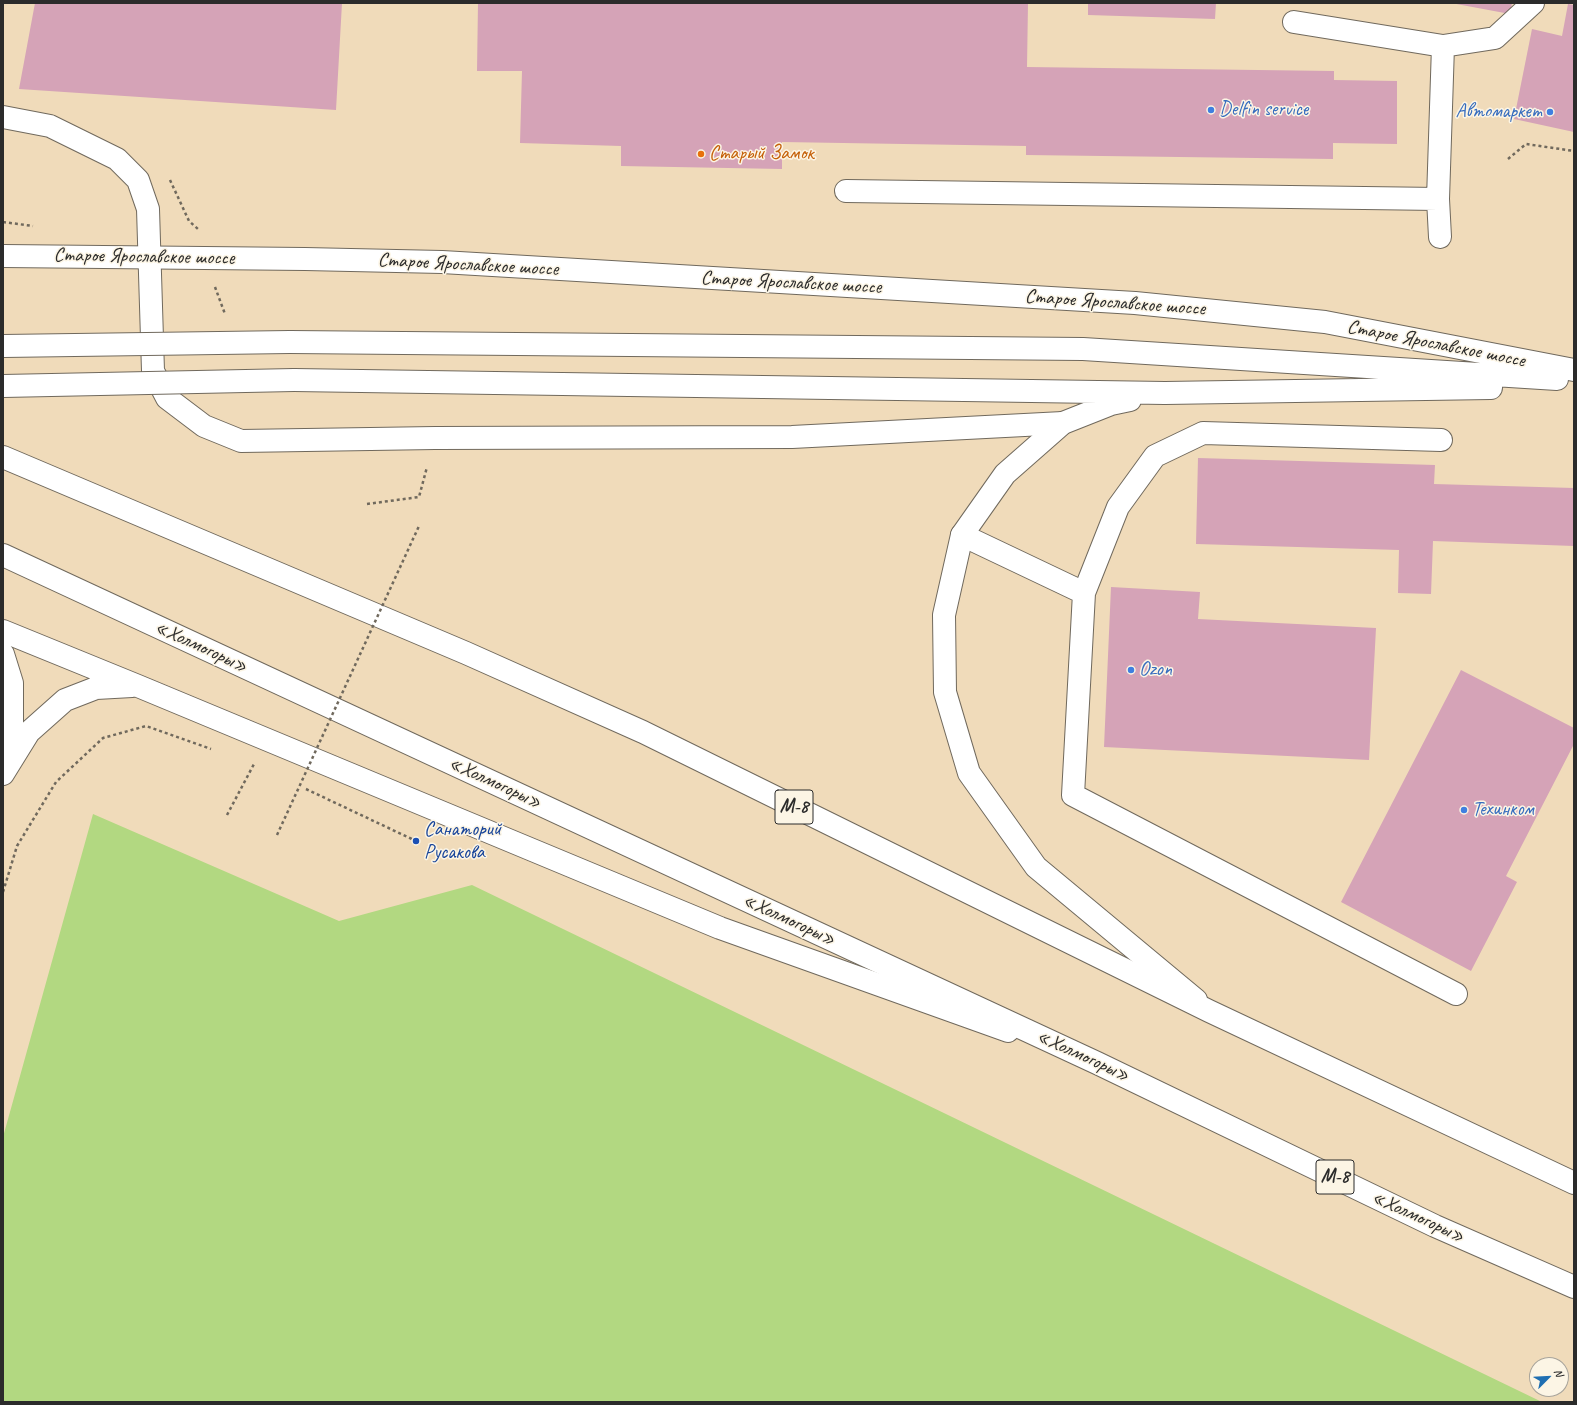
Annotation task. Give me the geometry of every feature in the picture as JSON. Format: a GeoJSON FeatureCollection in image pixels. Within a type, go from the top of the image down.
{"type":"FeatureCollection","features":[{"type":"Feature","properties":{"kind":"main road"},"geometry":{"type":"LineString","coordinates":[[1294,22],[1443,46],[1495,38],[1533,3]]}},
{"type":"Feature","properties":{"kind":"main road"},"geometry":{"type":"LineString","coordinates":[[1440,237],[1438,199],[1443,46]]}},
{"type":"Feature","properties":{"kind":"main road"},"geometry":{"type":"LineString","coordinates":[[3,117],[50,126],[117,159],[138,180],[148,208],[153,371],[166,398],[204,426],[241,441],[435,438],[792,437],[1063,423],[1111,404],[1165,393]]}},
{"type":"Feature","properties":{"kind":"main road"},"geometry":{"type":"LineString","coordinates":[[846,191],[1438,199]]}},
{"type":"Feature","properties":{"kind":"main road","name":"Старое Ярославское шоссе"},"geometry":{"type":"LineString","coordinates":[[3,256],[442,262],[1136,303],[1325,322],[1574,370]]}},
{"type":"Feature","properties":{"kind":"main road","name":"Старое Ярославское шоссе"},"geometry":{"type":"LineString","coordinates":[[3,346],[290,342],[1083,349],[1574,380]]}},
{"type":"Feature","properties":{"kind":"main road","name":"Старое Ярославское шоссе"},"geometry":{"type":"LineString","coordinates":[[3,386],[294,380],[1165,393],[1574,386]]}},
{"type":"Feature","properties":{"kind":"main road"},"geometry":{"type":"LineString","coordinates":[[1063,423],[1004,474],[962,536],[944,615],[945,692],[969,774],[1036,867],[1209,1011]]}},
{"type":"Feature","properties":{"kind":"main road"},"geometry":{"type":"LineString","coordinates":[[1441,440],[1203,433],[1155,456],[1118,507],[1084,593],[1074,795],[1456,994]]}},
{"type":"Feature","properties":{"kind":"main road","name":"М-8"},"geometry":{"type":"LineString","coordinates":[[3,457],[466,653],[643,732],[1209,1011],[1574,1183]]}},
{"type":"Feature","properties":{"kind":"main road"},"geometry":{"type":"LineString","coordinates":[[962,536],[1084,593]]}},
{"type":"Feature","properties":{"kind":"main road","name":"«Холмогоры»"},"geometry":{"type":"LineString","coordinates":[[3,555],[1097,1063],[1435,1226],[1574,1287]]}},
{"type":"Feature","properties":{"kind":"main road"},"geometry":{"type":"LineString","coordinates":[[3,631],[720,928],[1097,1063]]}},
{"type":"Feature","properties":{"kind":"main road"},"geometry":{"type":"LineString","coordinates":[[3,654],[12,684],[12,722],[3,759]]}},
{"type":"Feature","properties":{"kind":"main road"},"geometry":{"type":"LineString","coordinates":[[3,774],[29,732],[65,700],[96,688],[138,686]]}},
{"type":"Feature","properties":{"kind":"path"},"geometry":{"type":"LineString","coordinates":[[1508,159],[1526,144],[1574,151]]}},
{"type":"Feature","properties":{"kind":"path"},"geometry":{"type":"LineString","coordinates":[[276,835],[419,526]]}},
{"type":"Feature","properties":{"kind":"path"},"geometry":{"type":"LineString","coordinates":[[3,892],[17,846],[56,782],[103,738],[146,726],[218,752]]}},
{"type":"Feature","properties":{"kind":"path"},"geometry":{"type":"LineString","coordinates":[[227,815],[254,765],[247,762]]}},
{"type":"Feature","properties":{"kind":"path"},"geometry":{"type":"LineString","coordinates":[[297,784],[416,840]]}},
{"type":"Feature","properties":{"kind":"green space"},"geometry":{"type":"Polygon","coordinates":[[[93,814],[339,921],[472,885],[1542,1402],[3,1402],[3,1137],[93,814]]]}},
{"type":"Feature","properties":{"kind":"building"},"geometry":{"type":"Polygon","coordinates":[[[35,3],[342,3],[336,110],[19,89],[35,3]]]}},
{"type":"Feature","properties":{"kind":"building"},"geometry":{"type":"Polygon","coordinates":[[[478,3],[1028,3],[1027,67],[1334,71],[1334,80],[1397,81],[1397,144],[1333,143],[1333,159],[1026,155],[1026,146],[782,142],[782,169],[621,166],[621,146],[520,143],[522,71],[477,71],[478,3]]]}},
{"type":"Feature","properties":{"kind":"building"},"geometry":{"type":"Polygon","coordinates":[[[1088,3],[1216,3],[1215,19],[1088,15],[1088,3]]]}},
{"type":"Feature","properties":{"kind":"building"},"geometry":{"type":"Polygon","coordinates":[[[1451,3],[1512,3],[1510,14],[1451,3]]]}},
{"type":"Feature","properties":{"kind":"building"},"geometry":{"type":"Polygon","coordinates":[[[1568,4],[1574,5],[1574,132],[1514,119],[1532,29],[1562,36],[1568,4]]]}},
{"type":"Feature","properties":{"kind":"building"},"geometry":{"type":"Polygon","coordinates":[[[1198,458],[1435,465],[1434,484],[1574,488],[1574,546],[1433,541],[1431,594],[1398,593],[1399,550],[1196,544],[1198,458]]]}},
{"type":"Feature","properties":{"kind":"building"},"geometry":{"type":"Polygon","coordinates":[[[1111,587],[1200,592],[1198,619],[1376,628],[1369,760],[1104,747],[1111,587]]]}},
{"type":"Feature","properties":{"kind":"building","name":"Техинком"},"geometry":{"type":"Polygon","coordinates":[[[1461,670],[1574,728],[1574,744],[1506,876],[1517,882],[1471,971],[1341,902],[1461,670]]]}},
{"type":"Feature","properties":{"kind":"place","name":"Delfin service"},"geometry":{"type":"Point","coordinates":[1211,110]}},
{"type":"Feature","properties":{"kind":"place","name":"Автомаркет"},"geometry":{"type":"Point","coordinates":[1550,112]}},
{"type":"Feature","properties":{"kind":"place","name":"Старый Замок"},"geometry":{"type":"Point","coordinates":[701,154]}},
{"type":"Feature","properties":{"kind":"place","name":"Ozon"},"geometry":{"type":"Point","coordinates":[1131,670]}},
{"type":"Feature","properties":{"kind":"place","name":"Техинком"},"geometry":{"type":"Point","coordinates":[1464,810]}},
{"type":"Feature","properties":{"kind":"place","name":"Санаторий Русакова"},"geometry":{"type":"Point","coordinates":[416,841]}}]}
